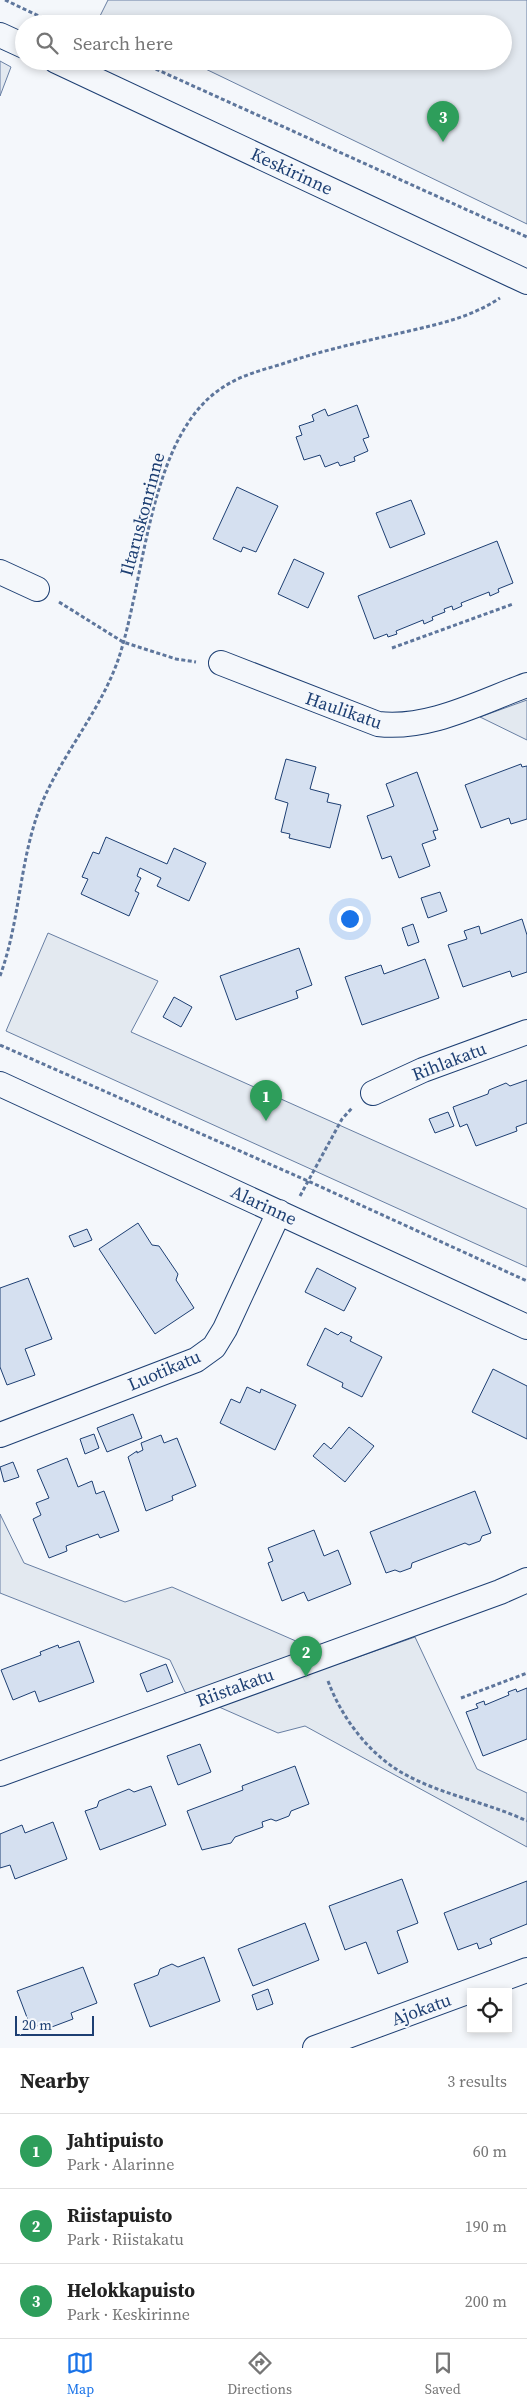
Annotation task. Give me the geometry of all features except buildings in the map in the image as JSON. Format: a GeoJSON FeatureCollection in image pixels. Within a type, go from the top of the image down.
{"type":"FeatureCollection","features":[{"type":"Feature","properties":{"kind":"street"},"geometry":{"type":"LineString","coordinates":[[0,35],[15,42]]}},
{"type":"Feature","properties":{"kind":"street","name":"Keskirinne"},"geometry":{"type":"LineString","coordinates":[[75,70],[523,280]]}},
{"type":"Feature","properties":{"kind":"street"},"geometry":{"type":"LineString","coordinates":[[0,572],[37,589]]}},
{"type":"Feature","properties":{"kind":"street","name":"Haulikatu"},"geometry":{"type":"LineString","coordinates":[[221,664],[378,724],[395,726],[438,718],[527,685]]}},
{"type":"Feature","properties":{"kind":"street","name":"Rihlakatu"},"geometry":{"type":"LineString","coordinates":[[372,1093],[423,1070],[527,1032]]}},
{"type":"Feature","properties":{"kind":"street","name":"Alarinne"},"geometry":{"type":"LineString","coordinates":[[0,1084],[527,1326]]}},
{"type":"Feature","properties":{"kind":"street","name":"Luotikatu"},"geometry":{"type":"LineString","coordinates":[[0,1435],[196,1360],[214,1346],[225,1329],[284,1214]]}},
{"type":"Feature","properties":{"kind":"street","name":"Riistakatu"},"geometry":{"type":"LineString","coordinates":[[0,1774],[512,1588],[527,1580]]}},
{"type":"Feature","properties":{"kind":"street","name":"Ajokatu"},"geometry":{"type":"LineString","coordinates":[[315,2048],[527,1970]]}},
{"type":"Feature","properties":{"kind":"path"},"geometry":{"type":"LineString","coordinates":[[5,0],[37,15]]}},
{"type":"Feature","properties":{"kind":"path"},"geometry":{"type":"LineString","coordinates":[[158,70],[527,237]]}},
{"type":"Feature","properties":{"kind":"path","name":"Iltaruskonrinne"},"geometry":{"type":"LineString","coordinates":[[0,976],[8,955],[16,922],[34,825],[44,798],[105,688],[116,664],[123,642],[161,482],[172,451],[192,415],[211,395],[252,373],[304,356],[454,320],[481,310],[523,280]]}},
{"type":"Feature","properties":{"kind":"path"},"geometry":{"type":"LineString","coordinates":[[37,589],[123,642],[176,658],[221,664]]}},
{"type":"Feature","properties":{"kind":"path"},"geometry":{"type":"LineString","coordinates":[[392,648],[513,604]]}},
{"type":"Feature","properties":{"kind":"path"},"geometry":{"type":"LineString","coordinates":[[0,1045],[308,1181],[527,1281]]}},
{"type":"Feature","properties":{"kind":"path"},"geometry":{"type":"LineString","coordinates":[[284,1214],[308,1181],[342,1119],[354,1106],[372,1093]]}},
{"type":"Feature","properties":{"kind":"path"},"geometry":{"type":"LineString","coordinates":[[318,1657],[333,1695],[349,1723],[380,1757],[407,1776],[527,1821]]}},
{"type":"Feature","properties":{"kind":"path"},"geometry":{"type":"LineString","coordinates":[[461,1698],[527,1673]]}},
{"type":"Feature","properties":{"kind":"shaded area"},"geometry":{"type":"Polygon","coordinates":[[[108,0],[527,0],[527,224],[208,70],[512,70],[512,15],[100,15],[108,0]]]}},
{"type":"Feature","properties":{"kind":"shaded area"},"geometry":{"type":"Polygon","coordinates":[[[0,61],[11,67],[0,96],[0,61]]]}},
{"type":"Feature","properties":{"kind":"shaded area"},"geometry":{"type":"Polygon","coordinates":[[[527,700],[527,740],[480,717],[527,700]]]}},
{"type":"Feature","properties":{"kind":"shaded area"},"geometry":{"type":"Polygon","coordinates":[[[48,933],[158,981],[131,1032],[527,1209],[527,1267],[6,1031],[48,933]]]}},
{"type":"Feature","properties":{"kind":"shaded area"},"geometry":{"type":"Polygon","coordinates":[[[0,1514],[24,1563],[125,1602],[172,1587],[344,1662],[415,1637],[477,1769],[527,1793],[527,1847],[305,1726],[278,1733],[185,1692],[170,1660],[0,1593],[0,1514]]]}},
{"type":"Feature","properties":{"kind":"place","name":"Helokkapuisto"},"geometry":{"type":"Point","coordinates":[443,142]}},
{"type":"Feature","properties":{"kind":"place","name":"Jahtipuisto"},"geometry":{"type":"Point","coordinates":[266,1121]}},
{"type":"Feature","properties":{"kind":"place","name":"Riistapuisto"},"geometry":{"type":"Point","coordinates":[306,1677]}}]}
